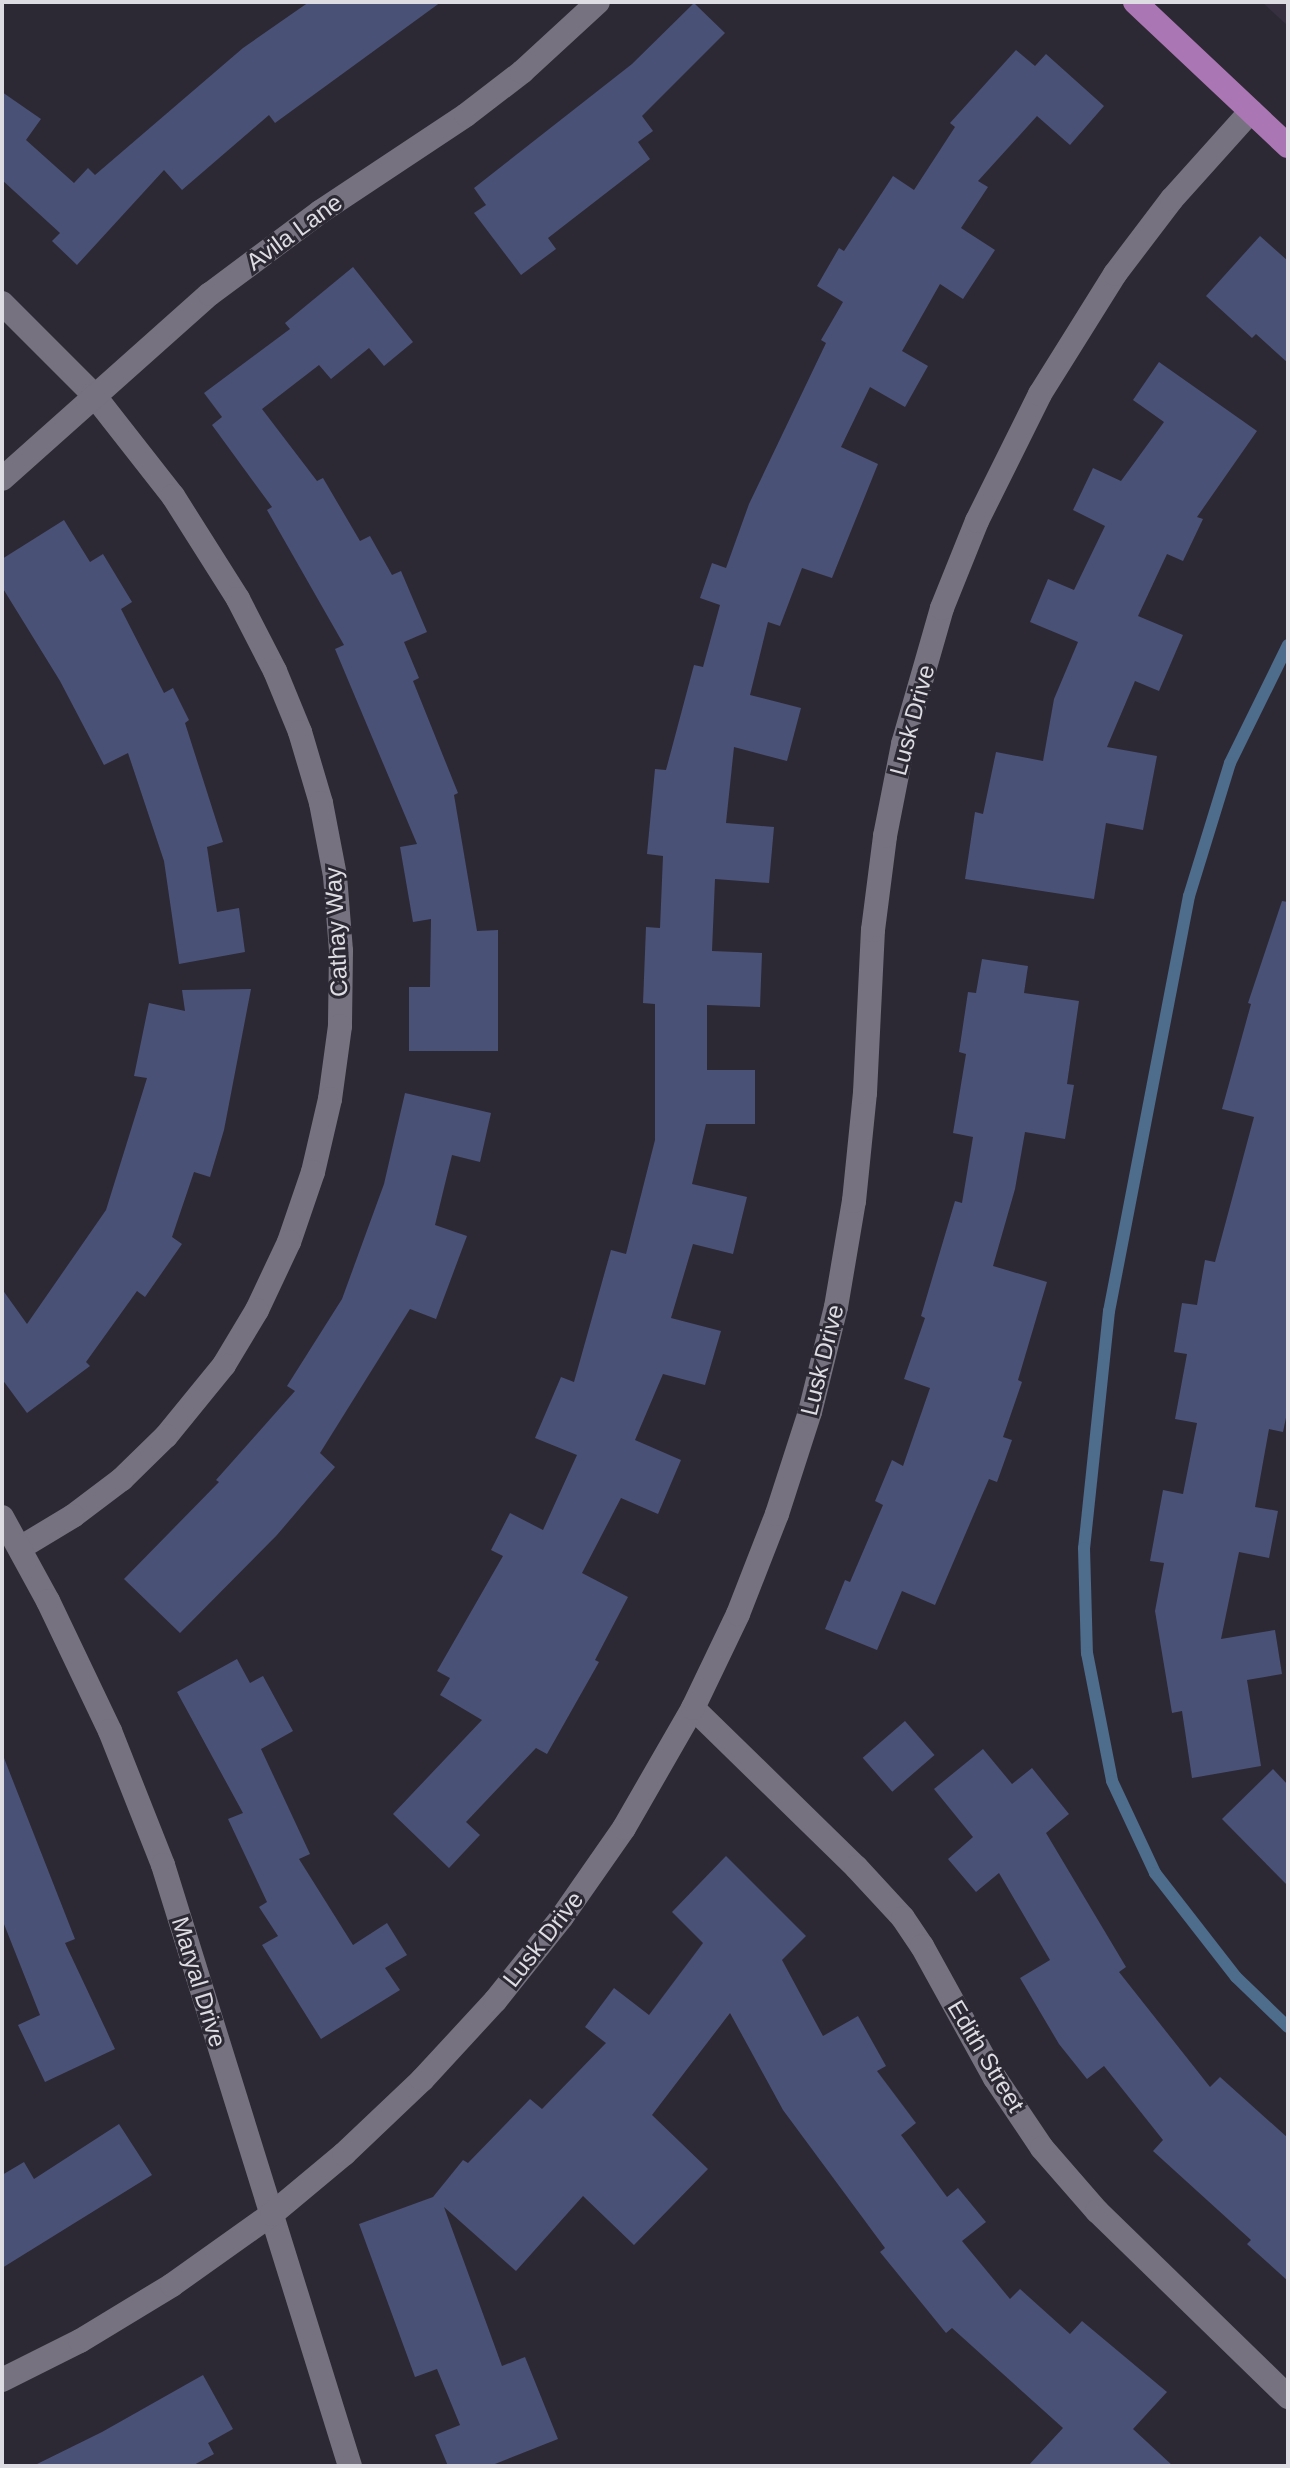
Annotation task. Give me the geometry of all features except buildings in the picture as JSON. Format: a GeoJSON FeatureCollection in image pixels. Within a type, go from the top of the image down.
{"type":"FeatureCollection","features":[{"type":"Feature","properties":{"kind":"main road"},"geometry":{"type":"LineString","coordinates":[[1135,2],[1288,146]]}},
{"type":"Feature","properties":{"kind":"street","name":"Avila Lane"},"geometry":{"type":"LineString","coordinates":[[2,479],[93,394],[222,285],[320,212],[466,115],[522,72],[598,2]]}},
{"type":"Feature","properties":{"kind":"street","name":"Lusk Drive"},"geometry":{"type":"LineString","coordinates":[[2,2380],[80,2341],[172,2285],[272,2214],[344,2154],[422,2080],[495,2001],[562,1917],[624,1828],[693,1708],[738,1614],[777,1514],[810,1412],[836,1307],[854,1201],[863,1109],[873,930],[885,836],[903,744],[942,608],[977,521],[1048,380],[1125,262],[1172,199],[1251,111]]}},
{"type":"Feature","properties":{"kind":"street","name":"Cathay Way"},"geometry":{"type":"LineString","coordinates":[[2,303],[93,394],[173,496],[238,599],[275,671],[300,732],[321,803],[335,876],[341,951],[340,1026],[330,1099],[304,1200],[289,1242],[257,1310],[224,1365],[166,1436],[122,1479],[73,1516],[20,1548]]}},
{"type":"Feature","properties":{"kind":"street","name":"Maryal Drive"},"geometry":{"type":"LineString","coordinates":[[2,1517],[110,1731],[163,1865],[350,2466]]}},
{"type":"Feature","properties":{"kind":"street","name":"Edith Street"},"geometry":{"type":"LineString","coordinates":[[693,1708],[856,1867],[903,1918],[922,1946],[995,2078],[1042,2148],[1097,2211],[1288,2397]]}},
{"type":"Feature","properties":{"kind":"shaded area"},"geometry":{"type":"Polygon","coordinates":[[[1262,2],[1288,2],[1288,26],[1262,2]]]}},
{"type":"Feature","properties":{"kind":"waterway"},"geometry":{"type":"LineString","coordinates":[[1288,645],[1230,763],[1189,896],[1109,1311],[1084,1548],[1087,1653],[1112,1781],[1155,1873],[1236,1977],[1288,2027]]}}]}
